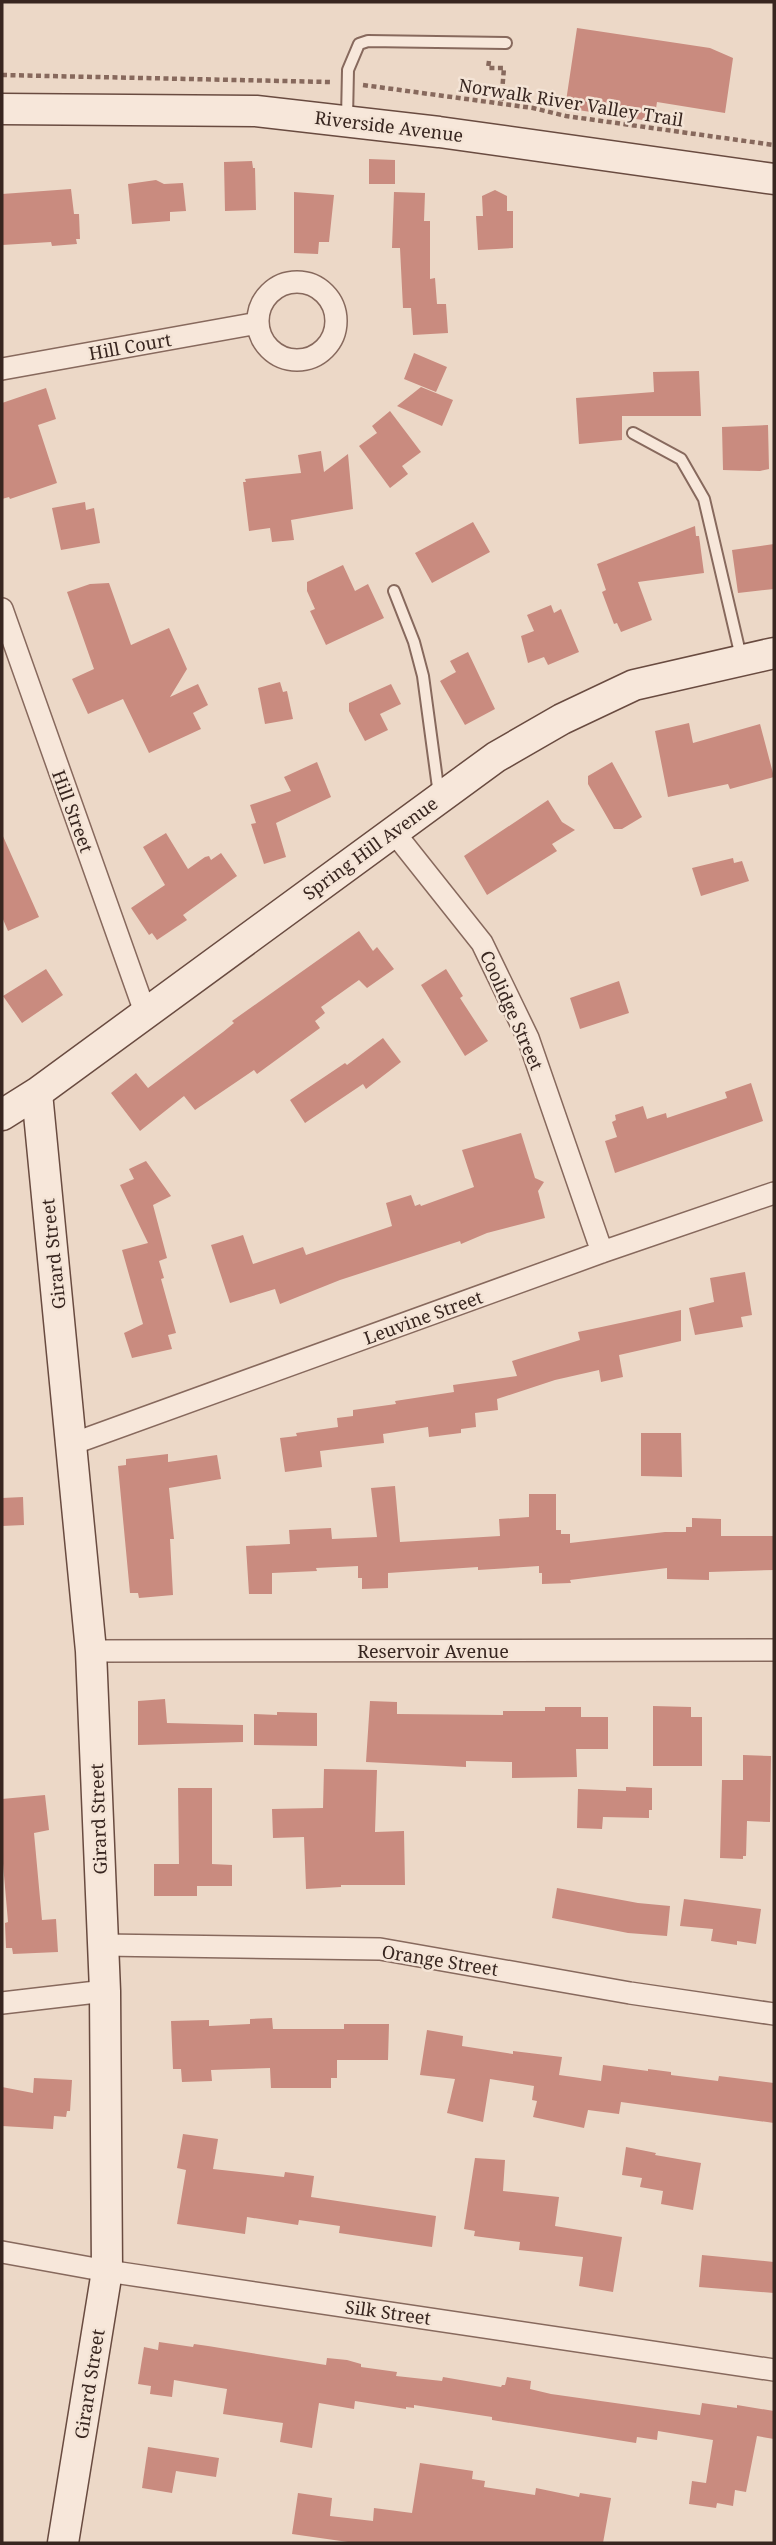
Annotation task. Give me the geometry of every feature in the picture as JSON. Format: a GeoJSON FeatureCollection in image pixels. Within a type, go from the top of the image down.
{"type":"FeatureCollection","features":[{"type":"Feature","properties":{"kind":"street","name":"Riverside Avenue"},"geometry":{"type":"LineString","coordinates":[[2,109],[256,111],[774,178]]}},
{"type":"Feature","properties":{"kind":"street","name":"Hill Court"},"geometry":{"type":"LineString","coordinates":[[2,369],[258,323]]}},
{"type":"Feature","properties":{"kind":"street","name":"Hill Street"},"geometry":{"type":"LineString","coordinates":[[2,609],[145,1012]]}},
{"type":"Feature","properties":{"kind":"street","name":"Spring Hill Avenue"},"geometry":{"type":"LineString","coordinates":[[2,1115],[37,1093],[496,757],[562,719],[634,685],[774,653]]}},
{"type":"Feature","properties":{"kind":"street","name":"Coolidge Street"},"geometry":{"type":"LineString","coordinates":[[393,831],[482,943],[528,1038],[601,1252]]}},
{"type":"Feature","properties":{"kind":"street","name":"Girard Street"},"geometry":{"type":"LineString","coordinates":[[37,1093],[91,1651],[105,1991],[107,2271],[62,2543]]}},
{"type":"Feature","properties":{"kind":"street","name":"Leuvine Street"},"geometry":{"type":"LineString","coordinates":[[72,1444],[601,1252],[774,1193]]}},
{"type":"Feature","properties":{"kind":"street","name":"Reservoir Avenue"},"geometry":{"type":"LineString","coordinates":[[91,1651],[774,1650]]}},
{"type":"Feature","properties":{"kind":"street","name":"Orange Street"},"geometry":{"type":"LineString","coordinates":[[103,1945],[380,1949],[630,1993],[774,2014]]}},
{"type":"Feature","properties":{"kind":"street"},"geometry":{"type":"LineString","coordinates":[[2,2003],[105,1991]]}},
{"type":"Feature","properties":{"kind":"street","name":"Silk Street"},"geometry":{"type":"LineString","coordinates":[[2,2252],[107,2271],[774,2370]]}},
{"type":"Feature","properties":{"kind":"lane"},"geometry":{"type":"LineString","coordinates":[[347,121],[348,70],[359,44],[368,41],[506,43]]}},
{"type":"Feature","properties":{"kind":"lane"},"geometry":{"type":"LineString","coordinates":[[633,433],[681,459],[704,499],[741,660]]}},
{"type":"Feature","properties":{"kind":"lane"},"geometry":{"type":"LineString","coordinates":[[394,591],[414,642],[423,676],[439,798]]}},
{"type":"Feature","properties":{"kind":"path"},"geometry":{"type":"LineString","coordinates":[[498,68],[505,68],[501,104]]}},
{"type":"Feature","properties":{"kind":"path"},"geometry":{"type":"LineString","coordinates":[[2,75],[331,82]]}},
{"type":"Feature","properties":{"kind":"path","name":"Norwalk River Valley Trail"},"geometry":{"type":"LineString","coordinates":[[364,85],[774,145]]}},
{"type":"Feature","properties":{"kind":"building"},"geometry":{"type":"Polygon","coordinates":[[[577,28],[710,48],[733,58],[725,113],[657,102],[655,115],[650,115],[649,121],[565,108],[577,28]]]}},
{"type":"Feature","properties":{"kind":"building"},"geometry":{"type":"Polygon","coordinates":[[[369,159],[395,160],[395,184],[369,184],[369,159]]]}},
{"type":"Feature","properties":{"kind":"building"},"geometry":{"type":"Polygon","coordinates":[[[252,161],[255,168],[256,210],[225,211],[224,162],[252,161]]]}},
{"type":"Feature","properties":{"kind":"building"},"geometry":{"type":"Polygon","coordinates":[[[156,180],[164,184],[183,183],[186,211],[170,212],[170,221],[132,224],[128,184],[156,180]]]}},
{"type":"Feature","properties":{"kind":"building"},"geometry":{"type":"Polygon","coordinates":[[[71,189],[74,214],[79,214],[80,239],[76,239],[77,244],[52,246],[51,242],[2,245],[2,194],[71,189]]]}},
{"type":"Feature","properties":{"kind":"building"},"geometry":{"type":"Polygon","coordinates":[[[495,190],[507,196],[507,211],[513,211],[513,248],[478,250],[476,216],[483,216],[482,196],[495,190]]]}},
{"type":"Feature","properties":{"kind":"building"},"geometry":{"type":"Polygon","coordinates":[[[294,192],[334,195],[329,242],[319,242],[318,254],[294,253],[294,192]]]}},
{"type":"Feature","properties":{"kind":"building"},"geometry":{"type":"Polygon","coordinates":[[[394,192],[425,193],[424,221],[430,221],[430,279],[435,278],[437,304],[446,304],[448,333],[413,335],[411,308],[403,308],[400,248],[392,248],[394,192]]]}},
{"type":"Feature","properties":{"kind":"building"},"geometry":{"type":"Polygon","coordinates":[[[414,353],[447,367],[436,392],[404,379],[414,353]]]}},
{"type":"Feature","properties":{"kind":"building"},"geometry":{"type":"Polygon","coordinates":[[[699,371],[701,416],[622,416],[622,440],[579,444],[576,398],[654,392],[653,372],[699,371]]]}},
{"type":"Feature","properties":{"kind":"building"},"geometry":{"type":"Polygon","coordinates":[[[421,387],[453,400],[442,426],[397,406],[421,387]]]}},
{"type":"Feature","properties":{"kind":"building"},"geometry":{"type":"Polygon","coordinates":[[[46,388],[56,419],[38,425],[57,483],[10,499],[2,499],[2,403],[46,388]]]}},
{"type":"Feature","properties":{"kind":"building"},"geometry":{"type":"Polygon","coordinates":[[[390,411],[421,452],[402,466],[408,474],[390,488],[359,446],[377,433],[372,426],[390,411]]]}},
{"type":"Feature","properties":{"kind":"building"},"geometry":{"type":"Polygon","coordinates":[[[768,425],[769,469],[723,470],[722,427],[768,425]]]}},
{"type":"Feature","properties":{"kind":"building"},"geometry":{"type":"Polygon","coordinates":[[[321,451],[324,472],[348,454],[353,509],[291,520],[294,540],[272,542],[270,528],[249,531],[243,482],[246,482],[245,479],[301,473],[298,455],[321,451]]]}},
{"type":"Feature","properties":{"kind":"building"},"geometry":{"type":"Polygon","coordinates":[[[85,502],[86,510],[94,508],[100,543],[61,550],[52,508],[85,502]]]}},
{"type":"Feature","properties":{"kind":"building"},"geometry":{"type":"Polygon","coordinates":[[[473,522],[490,552],[432,583],[415,553],[473,522]]]}},
{"type":"Feature","properties":{"kind":"building"},"geometry":{"type":"Polygon","coordinates":[[[695,526],[704,573],[638,582],[652,620],[621,632],[617,623],[614,624],[602,592],[606,590],[597,564],[695,526]]]}},
{"type":"Feature","properties":{"kind":"building"},"geometry":{"type":"Polygon","coordinates":[[[774,544],[774,589],[738,593],[732,550],[774,544]]]}},
{"type":"Feature","properties":{"kind":"building"},"geometry":{"type":"Polygon","coordinates":[[[343,565],[355,591],[368,584],[384,618],[326,645],[310,611],[315,609],[307,591],[307,582],[343,565]]]}},
{"type":"Feature","properties":{"kind":"building"},"geometry":{"type":"Polygon","coordinates":[[[109,583],[131,645],[169,628],[187,669],[170,697],[198,684],[208,705],[193,713],[201,729],[149,753],[123,699],[88,714],[72,679],[94,669],[67,592],[90,584],[109,583]]]}},
{"type":"Feature","properties":{"kind":"building"},"geometry":{"type":"Polygon","coordinates":[[[551,605],[554,613],[561,609],[579,652],[548,665],[544,657],[528,663],[521,636],[534,631],[527,615],[551,605]]]}},
{"type":"Feature","properties":{"kind":"building"},"geometry":{"type":"Polygon","coordinates":[[[468,652],[495,709],[465,725],[440,681],[456,672],[450,661],[468,652]]]}},
{"type":"Feature","properties":{"kind":"building"},"geometry":{"type":"Polygon","coordinates":[[[280,682],[283,692],[287,691],[293,719],[265,724],[258,688],[280,682]]]}},
{"type":"Feature","properties":{"kind":"building"},"geometry":{"type":"Polygon","coordinates":[[[391,684],[401,704],[380,714],[388,730],[365,741],[349,711],[349,703],[391,684]]]}},
{"type":"Feature","properties":{"kind":"building"},"geometry":{"type":"Polygon","coordinates":[[[689,723],[693,743],[760,724],[774,777],[730,789],[728,784],[668,797],[655,731],[689,723]]]}},
{"type":"Feature","properties":{"kind":"building"},"geometry":{"type":"Polygon","coordinates":[[[317,762],[331,797],[276,823],[286,857],[264,864],[251,824],[256,823],[250,805],[291,791],[284,777],[317,762]]]}},
{"type":"Feature","properties":{"kind":"building"},"geometry":{"type":"Polygon","coordinates":[[[612,762],[642,817],[622,829],[614,829],[588,784],[588,776],[612,762]]]}},
{"type":"Feature","properties":{"kind":"building"},"geometry":{"type":"Polygon","coordinates":[[[548,800],[562,822],[575,830],[552,844],[557,851],[487,895],[464,856],[548,800]]]}},
{"type":"Feature","properties":{"kind":"building"},"geometry":{"type":"Polygon","coordinates":[[[166,833],[188,869],[205,857],[209,856],[211,860],[221,853],[237,876],[183,915],[187,920],[157,940],[152,933],[149,935],[131,908],[165,885],[143,847],[166,833]]]}},
{"type":"Feature","properties":{"kind":"building"},"geometry":{"type":"Polygon","coordinates":[[[2,834],[39,917],[8,931],[2,917],[2,834]]]}},
{"type":"Feature","properties":{"kind":"building"},"geometry":{"type":"Polygon","coordinates":[[[733,858],[734,863],[742,861],[749,881],[701,896],[692,868],[733,858]]]}},
{"type":"Feature","properties":{"kind":"building"},"geometry":{"type":"Polygon","coordinates":[[[359,931],[373,951],[377,947],[394,969],[367,988],[359,980],[321,1007],[325,1013],[315,1021],[320,1028],[257,1074],[254,1070],[195,1110],[184,1096],[140,1131],[111,1093],[136,1073],[148,1088],[223,1032],[234,1023],[232,1021],[359,931]]]}},
{"type":"Feature","properties":{"kind":"building"},"geometry":{"type":"Polygon","coordinates":[[[46,969],[63,995],[22,1023],[3,996],[46,969]]]}},
{"type":"Feature","properties":{"kind":"building"},"geometry":{"type":"Polygon","coordinates":[[[446,969],[463,996],[460,998],[488,1041],[465,1056],[421,985],[446,969]]]}},
{"type":"Feature","properties":{"kind":"building"},"geometry":{"type":"Polygon","coordinates":[[[619,981],[629,1013],[580,1029],[570,998],[619,981]]]}},
{"type":"Feature","properties":{"kind":"building"},"geometry":{"type":"Polygon","coordinates":[[[383,1038],[401,1062],[366,1089],[363,1084],[305,1123],[290,1100],[345,1063],[347,1065],[383,1038]]]}},
{"type":"Feature","properties":{"kind":"building"},"geometry":{"type":"Polygon","coordinates":[[[751,1083],[763,1121],[615,1173],[605,1141],[617,1137],[612,1122],[616,1120],[615,1115],[643,1106],[647,1119],[666,1113],[667,1118],[727,1098],[725,1092],[751,1083]]]}},
{"type":"Feature","properties":{"kind":"building"},"geometry":{"type":"Polygon","coordinates":[[[521,1133],[535,1178],[544,1182],[538,1191],[545,1218],[487,1233],[461,1244],[460,1241],[340,1280],[280,1304],[275,1289],[230,1303],[211,1245],[243,1235],[253,1264],[303,1247],[306,1255],[392,1226],[386,1203],[411,1195],[415,1206],[421,1206],[474,1187],[462,1150],[521,1133]]]}},
{"type":"Feature","properties":{"kind":"building"},"geometry":{"type":"Polygon","coordinates":[[[146,1161],[171,1196],[153,1205],[167,1258],[159,1261],[164,1278],[161,1279],[176,1333],[168,1335],[172,1349],[132,1358],[124,1333],[143,1324],[122,1250],[148,1243],[120,1185],[134,1179],[129,1169],[146,1161]]]}},
{"type":"Feature","properties":{"kind":"building"},"geometry":{"type":"Polygon","coordinates":[[[745,1272],[752,1315],[741,1317],[743,1327],[695,1335],[689,1308],[714,1302],[710,1278],[745,1272]]]}},
{"type":"Feature","properties":{"kind":"building"},"geometry":{"type":"Polygon","coordinates":[[[681,1310],[681,1341],[619,1355],[623,1377],[601,1382],[599,1370],[555,1380],[497,1399],[498,1410],[475,1413],[476,1427],[461,1429],[461,1433],[429,1437],[428,1427],[383,1434],[384,1443],[320,1451],[322,1467],[285,1472],[280,1438],[338,1427],[337,1418],[353,1416],[353,1410],[454,1392],[453,1385],[517,1376],[512,1361],[580,1340],[578,1332],[681,1310]]]}},
{"type":"Feature","properties":{"kind":"building"},"geometry":{"type":"Polygon","coordinates":[[[641,1433],[681,1433],[682,1477],[641,1476],[641,1433]]]}},
{"type":"Feature","properties":{"kind":"building"},"geometry":{"type":"Polygon","coordinates":[[[168,1454],[168,1462],[217,1455],[221,1479],[169,1488],[174,1539],[170,1539],[173,1595],[139,1598],[138,1593],[130,1593],[118,1466],[126,1465],[126,1459],[168,1454]]]}},
{"type":"Feature","properties":{"kind":"building"},"geometry":{"type":"Polygon","coordinates":[[[395,1486],[400,1542],[500,1536],[499,1519],[529,1517],[529,1494],[556,1494],[556,1530],[561,1530],[561,1534],[570,1534],[570,1543],[686,1532],[686,1527],[692,1527],[692,1518],[721,1519],[721,1536],[774,1536],[774,1570],[709,1572],[709,1580],[667,1579],[667,1568],[570,1580],[571,1583],[542,1584],[539,1566],[478,1570],[478,1567],[388,1573],[388,1588],[362,1589],[358,1566],[272,1573],[272,1594],[249,1594],[246,1546],[290,1544],[289,1530],[331,1528],[332,1539],[377,1537],[371,1488],[395,1486]]]}},
{"type":"Feature","properties":{"kind":"building"},"geometry":{"type":"Polygon","coordinates":[[[23,1497],[24,1525],[2,1526],[2,1498],[23,1497]]]}},
{"type":"Feature","properties":{"kind":"building"},"geometry":{"type":"Polygon","coordinates":[[[165,1699],[167,1723],[243,1725],[243,1742],[138,1745],[138,1701],[165,1699]]]}},
{"type":"Feature","properties":{"kind":"building"},"geometry":{"type":"Polygon","coordinates":[[[370,1701],[397,1702],[397,1714],[503,1715],[503,1711],[545,1711],[545,1707],[581,1707],[581,1717],[608,1717],[608,1749],[576,1749],[577,1777],[512,1778],[512,1762],[466,1761],[466,1767],[366,1762],[370,1701]]]}},
{"type":"Feature","properties":{"kind":"building"},"geometry":{"type":"Polygon","coordinates":[[[653,1706],[691,1707],[691,1717],[702,1717],[702,1766],[653,1766],[653,1706]]]}},
{"type":"Feature","properties":{"kind":"building"},"geometry":{"type":"Polygon","coordinates":[[[277,1712],[317,1713],[317,1746],[254,1745],[254,1714],[277,1715],[277,1712]]]}},
{"type":"Feature","properties":{"kind":"building"},"geometry":{"type":"Polygon","coordinates":[[[743,1755],[771,1756],[770,1822],[747,1821],[746,1856],[743,1856],[743,1859],[720,1858],[722,1780],[743,1780],[743,1755]]]}},
{"type":"Feature","properties":{"kind":"building"},"geometry":{"type":"Polygon","coordinates":[[[324,1769],[377,1770],[375,1832],[404,1831],[405,1885],[341,1885],[306,1889],[304,1837],[273,1838],[272,1809],[323,1808],[324,1769]]]}},
{"type":"Feature","properties":{"kind":"building"},"geometry":{"type":"Polygon","coordinates":[[[626,1787],[652,1788],[652,1810],[649,1810],[649,1818],[603,1817],[602,1829],[577,1828],[578,1789],[626,1791],[626,1787]]]}},
{"type":"Feature","properties":{"kind":"building"},"geometry":{"type":"Polygon","coordinates":[[[178,1788],[212,1788],[212,1864],[232,1865],[232,1886],[197,1886],[197,1896],[154,1896],[154,1864],[179,1864],[178,1788]]]}},
{"type":"Feature","properties":{"kind":"building"},"geometry":{"type":"Polygon","coordinates":[[[45,1795],[49,1830],[34,1833],[42,1920],[56,1919],[58,1952],[13,1954],[12,1948],[6,1948],[5,1923],[8,1922],[2,1852],[2,1799],[45,1795]]]}},
{"type":"Feature","properties":{"kind":"building"},"geometry":{"type":"Polygon","coordinates":[[[557,1888],[670,1906],[667,1936],[628,1933],[552,1918],[557,1888]]]}},
{"type":"Feature","properties":{"kind":"building"},"geometry":{"type":"Polygon","coordinates":[[[684,1899],[761,1909],[756,1944],[737,1941],[737,1945],[711,1941],[713,1929],[680,1926],[684,1899]]]}},
{"type":"Feature","properties":{"kind":"building"},"geometry":{"type":"Polygon","coordinates":[[[272,2018],[273,2029],[344,2029],[344,2024],[389,2024],[388,2060],[337,2060],[337,2078],[331,2078],[331,2088],[271,2088],[270,2068],[211,2070],[212,2081],[182,2082],[181,2069],[173,2069],[171,2021],[209,2020],[209,2026],[250,2024],[250,2019],[272,2018]]]}},
{"type":"Feature","properties":{"kind":"building"},"geometry":{"type":"Polygon","coordinates":[[[427,2030],[463,2036],[462,2046],[513,2054],[513,2051],[562,2057],[559,2075],[601,2081],[603,2065],[671,2072],[671,2075],[718,2081],[719,2076],[774,2083],[774,2123],[621,2102],[619,2114],[588,2110],[584,2128],[533,2117],[537,2101],[532,2100],[534,2086],[490,2079],[483,2122],[447,2113],[455,2079],[420,2075],[427,2030]]]}},
{"type":"Feature","properties":{"kind":"building"},"geometry":{"type":"Polygon","coordinates":[[[34,2078],[72,2080],[70,2111],[67,2111],[66,2117],[54,2116],[53,2129],[2,2126],[2,2087],[33,2093],[34,2078]]]}},
{"type":"Feature","properties":{"kind":"building"},"geometry":{"type":"Polygon","coordinates":[[[183,2134],[218,2139],[213,2169],[284,2177],[285,2172],[314,2176],[311,2197],[436,2216],[432,2247],[339,2233],[340,2226],[299,2220],[298,2225],[247,2217],[245,2234],[177,2224],[186,2170],[177,2168],[183,2134]]]}},
{"type":"Feature","properties":{"kind":"building"},"geometry":{"type":"Polygon","coordinates":[[[626,2147],[701,2163],[693,2210],[661,2204],[663,2191],[640,2187],[642,2178],[622,2175],[626,2147]]]}},
{"type":"Feature","properties":{"kind":"building"},"geometry":{"type":"Polygon","coordinates":[[[475,2158],[505,2160],[503,2191],[559,2197],[555,2226],[622,2237],[613,2292],[579,2286],[583,2257],[519,2250],[520,2242],[474,2236],[475,2231],[464,2229],[475,2158]]]}},
{"type":"Feature","properties":{"kind":"building"},"geometry":{"type":"Polygon","coordinates":[[[702,2255],[774,2262],[774,2293],[699,2287],[702,2255]]]}},
{"type":"Feature","properties":{"kind":"building"},"geometry":{"type":"Polygon","coordinates":[[[159,2342],[193,2347],[194,2344],[326,2365],[327,2358],[347,2360],[361,2364],[361,2367],[397,2372],[396,2376],[442,2381],[443,2377],[501,2387],[505,2385],[507,2377],[531,2381],[530,2389],[551,2394],[700,2415],[702,2403],[737,2408],[737,2405],[774,2411],[774,2439],[757,2436],[746,2492],[735,2490],[733,2506],[717,2503],[716,2508],[689,2504],[692,2481],[706,2483],[713,2440],[658,2431],[657,2440],[637,2437],[636,2443],[414,2405],[414,2408],[406,2409],[355,2401],[354,2409],[319,2403],[312,2448],[280,2442],[283,2423],[223,2414],[227,2389],[174,2380],[172,2397],[150,2394],[151,2386],[138,2384],[144,2347],[158,2350],[159,2342]]]}},
{"type":"Feature","properties":{"kind":"building"},"geometry":{"type":"Polygon","coordinates":[[[148,2447],[219,2458],[216,2477],[176,2471],[172,2493],[142,2488],[148,2447]]]}},
{"type":"Feature","properties":{"kind":"building"},"geometry":{"type":"Polygon","coordinates":[[[420,2463],[473,2471],[472,2479],[485,2481],[484,2487],[535,2495],[536,2488],[579,2497],[580,2493],[611,2498],[603,2543],[355,2543],[292,2534],[298,2493],[332,2498],[330,2516],[373,2521],[374,2508],[412,2513],[420,2463]]]}}]}
